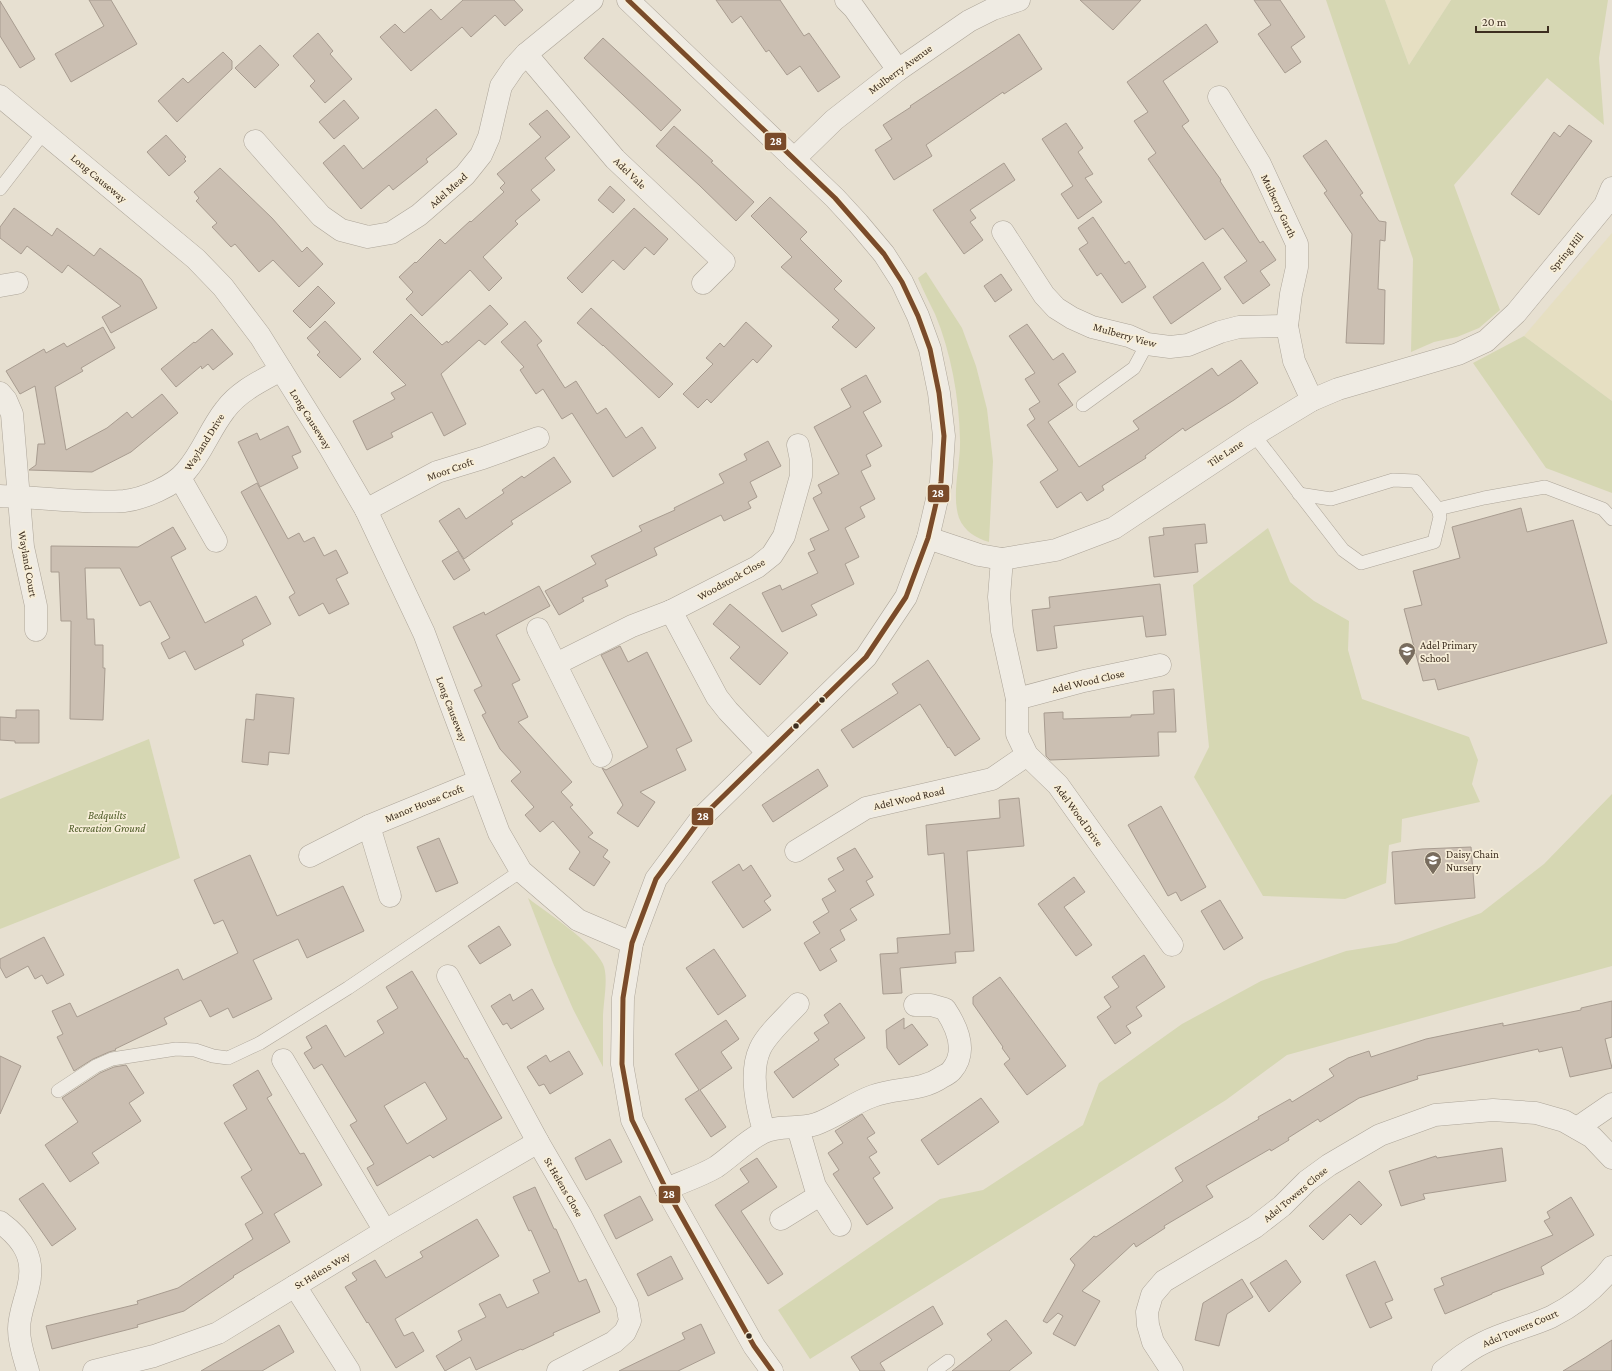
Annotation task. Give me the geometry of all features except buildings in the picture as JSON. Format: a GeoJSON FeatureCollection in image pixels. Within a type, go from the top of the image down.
{"type":"FeatureCollection","features":[{"type":"Feature","properties":{"kind":"street","name":"Adel Mead"},"geometry":{"type":"LineString","coordinates":[[255,141],[321,216],[341,230],[368,237],[391,232],[419,215],[465,175],[481,155],[489,137],[501,86],[514,67],[526,54],[592,0]]}},
{"type":"Feature","properties":{"kind":"street"},"geometry":{"type":"LineString","coordinates":[[628,0],[854,218],[884,254],[902,282],[918,316],[928,343],[939,393],[944,436],[941,482],[928,538],[906,597],[866,657],[702,817],[656,879],[632,943],[623,998],[622,1064],[632,1120],[666,1189],[754,1346],[772,1371]]}},
{"type":"Feature","properties":{"kind":"street"},"geometry":{"type":"LineString","coordinates":[[846,0],[854,8],[898,70]]}},
{"type":"Feature","properties":{"kind":"street","name":"Mulberry Avenue"},"geometry":{"type":"LineString","coordinates":[[794,159],[834,120],[898,70],[969,21],[993,9],[1019,0]]}},
{"type":"Feature","properties":{"kind":"street","name":"Adel Vale"},"geometry":{"type":"LineString","coordinates":[[526,54],[615,159],[724,262],[703,283]]}},
{"type":"Feature","properties":{"kind":"street","name":"Long Causeway"},"geometry":{"type":"LineString","coordinates":[[0,96],[196,259],[222,288],[260,336],[366,510],[424,633],[499,833],[521,871],[578,920],[632,943]]}},
{"type":"Feature","properties":{"kind":"street","name":"Mulberry Garth"},"geometry":{"type":"LineString","coordinates":[[1219,97],[1260,164],[1297,244],[1297,267],[1291,294],[1287,326],[1294,361],[1312,400]]}},
{"type":"Feature","properties":{"kind":"street","name":"Spring Hill"},"geometry":{"type":"LineString","coordinates":[[1516,313],[1604,205],[1612,188]]}},
{"type":"Feature","properties":{"kind":"street","name":"Mulberry View"},"geometry":{"type":"LineString","coordinates":[[1003,232],[1044,295],[1056,308],[1072,318],[1092,327],[1129,336],[1147,344],[1170,347],[1188,345],[1220,332],[1239,327],[1287,326]]}},
{"type":"Feature","properties":{"kind":"street","name":"Tile Lane"},"geometry":{"type":"LineString","coordinates":[[928,538],[979,555],[1002,559],[1056,550],[1114,528],[1254,435],[1312,400],[1338,389],[1458,354],[1486,341],[1516,313]]}},
{"type":"Feature","properties":{"kind":"street","name":"Wayland Drive"},"geometry":{"type":"LineString","coordinates":[[10,496],[76,501],[126,501],[150,494],[180,478],[200,452],[225,410],[241,393],[281,370]]}},
{"type":"Feature","properties":{"kind":"street","name":"Wayland Court"},"geometry":{"type":"LineString","coordinates":[[0,393],[6,400],[12,414],[10,496],[36,606],[36,630]]}},
{"type":"Feature","properties":{"kind":"street","name":"Moor Croft"},"geometry":{"type":"LineString","coordinates":[[366,510],[437,472],[483,458],[538,438]]}},
{"type":"Feature","properties":{"kind":"street","name":"Woodstock Close"},"geometry":{"type":"LineString","coordinates":[[556,664],[632,626],[671,611],[757,567],[772,555],[784,536],[801,476],[801,460],[798,445]]}},
{"type":"Feature","properties":{"kind":"street"},"geometry":{"type":"LineString","coordinates":[[180,478],[216,541]]}},
{"type":"Feature","properties":{"kind":"street","name":"Adel Wood Drive"},"geometry":{"type":"LineString","coordinates":[[1002,559],[999,598],[1002,631],[1017,699],[1017,734],[1027,755],[1058,785],[1172,945]]}},
{"type":"Feature","properties":{"kind":"street"},"geometry":{"type":"LineString","coordinates":[[671,611],[718,697],[728,711],[767,752]]}},
{"type":"Feature","properties":{"kind":"street"},"geometry":{"type":"LineString","coordinates":[[538,629],[601,756]]}},
{"type":"Feature","properties":{"kind":"street","name":"Adel Wood Close"},"geometry":{"type":"LineString","coordinates":[[1017,699],[1084,681],[1160,665]]}},
{"type":"Feature","properties":{"kind":"street","name":"Adel Wood Road"},"geometry":{"type":"LineString","coordinates":[[796,851],[866,808],[992,779],[1027,755]]}},
{"type":"Feature","properties":{"kind":"street","name":"Manor House Croft"},"geometry":{"type":"LineString","coordinates":[[310,856],[369,826],[480,780]]}},
{"type":"Feature","properties":{"kind":"street"},"geometry":{"type":"LineString","coordinates":[[369,826],[390,896]]}},
{"type":"Feature","properties":{"kind":"street","name":"St Helens Close"},"geometry":{"type":"LineString","coordinates":[[448,976],[538,1142],[581,1216],[627,1304],[630,1321],[626,1332],[614,1342],[558,1371]]}},
{"type":"Feature","properties":{"kind":"street"},"geometry":{"type":"LineString","coordinates":[[764,1132],[759,1114],[756,1081],[756,1065],[760,1048],[798,1004]]}},
{"type":"Feature","properties":{"kind":"street"},"geometry":{"type":"LineString","coordinates":[[666,1189],[715,1167],[750,1140],[764,1132],[779,1128],[798,1128],[814,1124],[832,1117],[872,1096],[924,1086],[936,1082],[952,1071],[960,1058],[960,1043],[955,1023],[946,1009],[931,1005],[915,1005]]}},
{"type":"Feature","properties":{"kind":"street"},"geometry":{"type":"LineString","coordinates":[[283,1060],[385,1232]]}},
{"type":"Feature","properties":{"kind":"street"},"geometry":{"type":"LineString","coordinates":[[1577,1128],[1612,1104]]}},
{"type":"Feature","properties":{"kind":"street","name":"Adel Towers Close"},"geometry":{"type":"LineString","coordinates":[[1172,1371],[1153,1342],[1148,1325],[1147,1312],[1152,1295],[1164,1281],[1255,1227],[1282,1206],[1307,1181],[1329,1164],[1380,1135],[1435,1115],[1493,1110],[1536,1112],[1564,1120],[1592,1137],[1612,1158]]}},
{"type":"Feature","properties":{"kind":"street"},"geometry":{"type":"LineString","coordinates":[[798,1128],[812,1176],[820,1195],[840,1225]]}},
{"type":"Feature","properties":{"kind":"street","name":"St Helens Way"},"geometry":{"type":"LineString","coordinates":[[94,1371],[156,1363],[218,1333],[538,1142]]}},
{"type":"Feature","properties":{"kind":"street"},"geometry":{"type":"LineString","coordinates":[[781,1219],[820,1195]]}},
{"type":"Feature","properties":{"kind":"street"},"geometry":{"type":"LineString","coordinates":[[0,1222],[14,1233],[23,1243],[28,1258],[30,1273],[29,1285],[19,1329],[21,1348],[28,1371]]}},
{"type":"Feature","properties":{"kind":"street","name":"Adel Towers Court"},"geometry":{"type":"LineString","coordinates":[[1443,1371],[1460,1356],[1483,1342],[1551,1317],[1581,1299],[1603,1279],[1612,1267]]}},
{"type":"Feature","properties":{"kind":"street"},"geometry":{"type":"LineString","coordinates":[[295,1286],[349,1371]]}},
{"type":"Feature","properties":{"kind":"lane"},"geometry":{"type":"LineString","coordinates":[[0,189],[44,132]]}},
{"type":"Feature","properties":{"kind":"lane"},"geometry":{"type":"LineString","coordinates":[[1083,405],[1134,368],[1147,344]]}},
{"type":"Feature","properties":{"kind":"lane"},"geometry":{"type":"LineString","coordinates":[[1254,435],[1299,494],[1343,550],[1361,562],[1434,542],[1440,517],[1438,509],[1415,481],[1393,480],[1331,499],[1299,494]]}},
{"type":"Feature","properties":{"kind":"lane"},"geometry":{"type":"LineString","coordinates":[[1438,509],[1484,498],[1545,487],[1603,509],[1612,519]]}},
{"type":"Feature","properties":{"kind":"lane"},"geometry":{"type":"LineString","coordinates":[[58,1091],[96,1066],[112,1059],[176,1049],[195,1050],[213,1056],[228,1058],[260,1043],[348,988],[521,871]]}},
{"type":"Feature","properties":{"kind":"lane"},"geometry":{"type":"LineString","coordinates":[[934,1371],[948,1361]]}},
{"type":"Feature","properties":{"kind":"shaded area"},"geometry":{"type":"Polygon","coordinates":[[[1385,0],[1451,0],[1409,65],[1385,0]]]}},
{"type":"Feature","properties":{"kind":"shaded area"},"geometry":{"type":"Polygon","coordinates":[[[1612,233],[1612,401],[1524,336],[1612,233]]]}},
{"type":"Feature","properties":{"kind":"green space"},"geometry":{"type":"Polygon","coordinates":[[[1326,0],[1385,0],[1409,65],[1451,0],[1608,0],[1599,58],[1604,125],[1547,78],[1454,185],[1500,310],[1479,328],[1457,337],[1434,342],[1411,352],[1413,259],[1326,0]]]}},
{"type":"Feature","properties":{"kind":"green space"},"geometry":{"type":"Polygon","coordinates":[[[926,272],[962,328],[976,366],[987,409],[993,461],[989,542],[980,539],[968,531],[961,523],[959,518],[956,489],[960,439],[956,391],[950,359],[941,329],[918,278],[926,272]]]}},
{"type":"Feature","properties":{"kind":"green space"},"geometry":{"type":"Polygon","coordinates":[[[1524,336],[1612,401],[1612,493],[1546,468],[1473,363],[1524,336]]]}},
{"type":"Feature","properties":{"kind":"green space"},"geometry":{"type":"Polygon","coordinates":[[[1268,528],[1290,582],[1314,601],[1349,621],[1348,650],[1362,699],[1469,737],[1478,760],[1472,784],[1480,802],[1402,819],[1401,842],[1389,845],[1386,883],[1345,899],[1263,896],[1194,777],[1209,747],[1193,585],[1268,528]]]}},
{"type":"Feature","properties":{"kind":"green space","name":"Bedquilts Recreation Ground"},"geometry":{"type":"Polygon","coordinates":[[[149,739],[180,858],[0,929],[0,799],[149,739]]]}},
{"type":"Feature","properties":{"kind":"green space"},"geometry":{"type":"Polygon","coordinates":[[[1612,794],[1612,966],[1287,1055],[1226,1100],[810,1359],[778,1310],[940,1199],[983,1190],[1083,1125],[1099,1083],[1182,1024],[1261,981],[1346,951],[1396,943],[1481,913],[1544,864],[1612,794]]]}},
{"type":"Feature","properties":{"kind":"green space"},"geometry":{"type":"Polygon","coordinates":[[[528,898],[580,937],[597,955],[603,964],[606,983],[603,1018],[603,1067],[573,1009],[553,963],[528,898]]]}},
{"type":"Feature","properties":{"kind":"transit line","name":"28"},"geometry":{"type":"LineString","coordinates":[[628,0],[835,198],[884,254],[902,282],[918,316],[930,349],[939,393],[944,436],[941,482],[928,538],[906,597],[866,657],[702,817],[656,879],[632,943],[623,998],[622,1064],[632,1120],[666,1189],[754,1346],[772,1371]]}},
{"type":"Feature","properties":{"kind":"place","name":"Adel Primary School"},"geometry":{"type":"Point","coordinates":[1407,666]}},
{"type":"Feature","properties":{"kind":"place","name":"Daisy Chain Nursery"},"geometry":{"type":"Point","coordinates":[1433,875]}}]}
